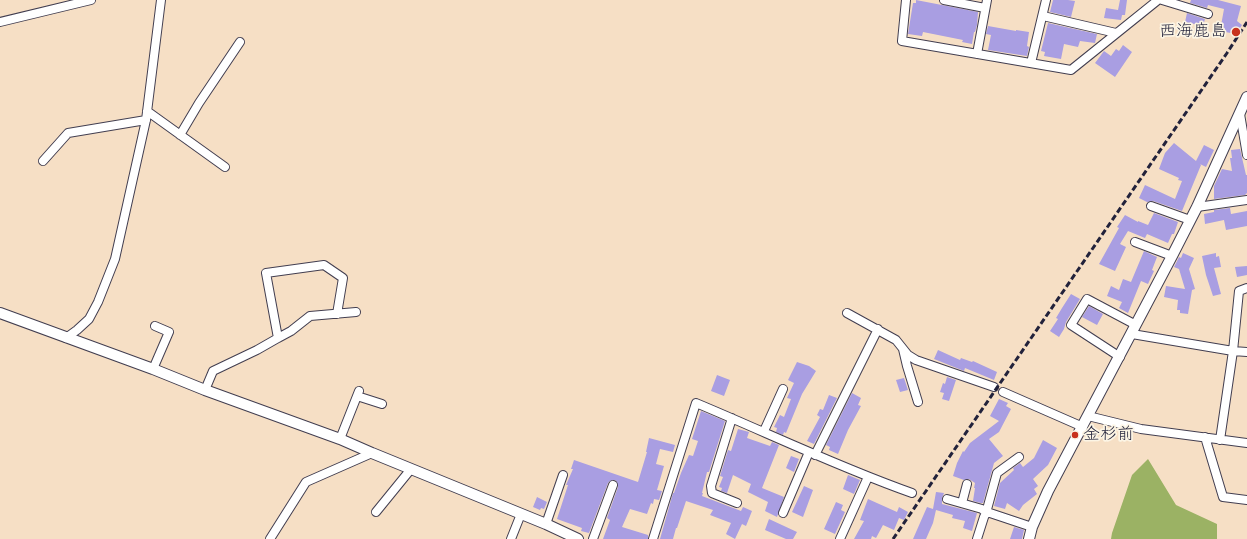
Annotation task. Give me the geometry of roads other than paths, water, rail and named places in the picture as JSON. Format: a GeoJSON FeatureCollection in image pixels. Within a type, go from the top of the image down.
{"type":"FeatureCollection","features":[{"type":"Feature","properties":{"kind":"street"},"geometry":{"type":"LineString","coordinates":[[0,22],[92,0]]}},
{"type":"Feature","properties":{"kind":"street"},"geometry":{"type":"LineString","coordinates":[[66,338],[89,319],[98,302],[115,259],[146,120],[161,0]]}},
{"type":"Feature","properties":{"kind":"street"},"geometry":{"type":"LineString","coordinates":[[906,0],[902,42],[1071,70],[1158,0]]}},
{"type":"Feature","properties":{"kind":"street"},"geometry":{"type":"LineString","coordinates":[[944,0],[986,4],[977,54]]}},
{"type":"Feature","properties":{"kind":"street"},"geometry":{"type":"LineString","coordinates":[[1031,63],[1046,0]]}},
{"type":"Feature","properties":{"kind":"street"},"geometry":{"type":"LineString","coordinates":[[1162,0],[1208,14]]}},
{"type":"Feature","properties":{"kind":"street"},"geometry":{"type":"LineString","coordinates":[[1043,16],[1116,33]]}},
{"type":"Feature","properties":{"kind":"street"},"geometry":{"type":"LineString","coordinates":[[180,135],[199,103],[240,42]]}},
{"type":"Feature","properties":{"kind":"street"},"geometry":{"type":"LineString","coordinates":[[1029,539],[1032,527],[1048,491],[1172,256],[1247,97]]}},
{"type":"Feature","properties":{"kind":"street"},"geometry":{"type":"LineString","coordinates":[[147,111],[225,167]]}},
{"type":"Feature","properties":{"kind":"street"},"geometry":{"type":"LineString","coordinates":[[1240,114],[1247,155]]}},
{"type":"Feature","properties":{"kind":"street"},"geometry":{"type":"LineString","coordinates":[[43,161],[68,133],[146,120]]}},
{"type":"Feature","properties":{"kind":"street"},"geometry":{"type":"LineString","coordinates":[[1196,207],[1247,200]]}},
{"type":"Feature","properties":{"kind":"street"},"geometry":{"type":"LineString","coordinates":[[1151,206],[1190,220]]}},
{"type":"Feature","properties":{"kind":"street"},"geometry":{"type":"LineString","coordinates":[[1135,242],[1172,256]]}},
{"type":"Feature","properties":{"kind":"street"},"geometry":{"type":"LineString","coordinates":[[278,338],[266,273],[324,265],[343,278],[337,314]]}},
{"type":"Feature","properties":{"kind":"street"},"geometry":{"type":"LineString","coordinates":[[1220,440],[1233,351],[1239,291],[1247,288]]}},
{"type":"Feature","properties":{"kind":"street"},"geometry":{"type":"LineString","coordinates":[[1120,357],[1071,325],[1087,299],[1134,329],[1233,351],[1247,352]]}},
{"type":"Feature","properties":{"kind":"street"},"geometry":{"type":"LineString","coordinates":[[205,390],[213,371],[291,331],[310,316],[356,312]]}},
{"type":"Feature","properties":{"kind":"street"},"geometry":{"type":"LineString","coordinates":[[0,313],[340,439],[546,524],[578,539]]}},
{"type":"Feature","properties":{"kind":"street"},"geometry":{"type":"LineString","coordinates":[[847,313],[896,340],[908,355],[916,360],[994,387]]}},
{"type":"Feature","properties":{"kind":"street"},"geometry":{"type":"LineString","coordinates":[[153,369],[169,332],[155,326]]}},
{"type":"Feature","properties":{"kind":"street"},"geometry":{"type":"LineString","coordinates":[[783,513],[812,454],[878,329]]}},
{"type":"Feature","properties":{"kind":"street"},"geometry":{"type":"LineString","coordinates":[[903,348],[918,402]]}},
{"type":"Feature","properties":{"kind":"street"},"geometry":{"type":"LineString","coordinates":[[764,431],[783,389]]}},
{"type":"Feature","properties":{"kind":"street"},"geometry":{"type":"LineString","coordinates":[[1003,392],[1083,427]]}},
{"type":"Feature","properties":{"kind":"street"},"geometry":{"type":"LineString","coordinates":[[340,439],[358,394],[382,404]]}},
{"type":"Feature","properties":{"kind":"street"},"geometry":{"type":"LineString","coordinates":[[652,539],[696,403],[764,431],[812,454],[912,493]]}},
{"type":"Feature","properties":{"kind":"street"},"geometry":{"type":"LineString","coordinates":[[1088,416],[1141,429],[1247,443]]}},
{"type":"Feature","properties":{"kind":"street"},"geometry":{"type":"LineString","coordinates":[[732,418],[711,486],[712,493],[737,503]]}},
{"type":"Feature","properties":{"kind":"street"},"geometry":{"type":"LineString","coordinates":[[1204,437],[1223,497],[1247,500]]}},
{"type":"Feature","properties":{"kind":"street"},"geometry":{"type":"LineString","coordinates":[[270,539],[306,482],[372,453]]}},
{"type":"Feature","properties":{"kind":"street"},"geometry":{"type":"LineString","coordinates":[[978,539],[997,473],[1019,457]]}},
{"type":"Feature","properties":{"kind":"street"},"geometry":{"type":"LineString","coordinates":[[376,512],[411,469]]}},
{"type":"Feature","properties":{"kind":"street"},"geometry":{"type":"LineString","coordinates":[[546,524],[563,475]]}},
{"type":"Feature","properties":{"kind":"street"},"geometry":{"type":"LineString","coordinates":[[840,539],[868,477]]}},
{"type":"Feature","properties":{"kind":"street"},"geometry":{"type":"LineString","coordinates":[[962,503],[967,484]]}},
{"type":"Feature","properties":{"kind":"street"},"geometry":{"type":"LineString","coordinates":[[593,539],[613,485]]}},
{"type":"Feature","properties":{"kind":"street"},"geometry":{"type":"LineString","coordinates":[[947,499],[982,509],[986,513],[1032,527]]}},
{"type":"Feature","properties":{"kind":"street"},"geometry":{"type":"LineString","coordinates":[[511,539],[521,514]]}},
{"type":"Feature","properties":{"kind":"railway"},"geometry":{"type":"LineString","coordinates":[[893,539],[1247,22]]}},
{"type":"Feature","properties":{"kind":"place","name":"西海鹿島"},"geometry":{"type":"Point","coordinates":[1236,32]}},
{"type":"Feature","properties":{"kind":"place","name":"金杉前"},"geometry":{"type":"Point","coordinates":[1075,435]}}]}
